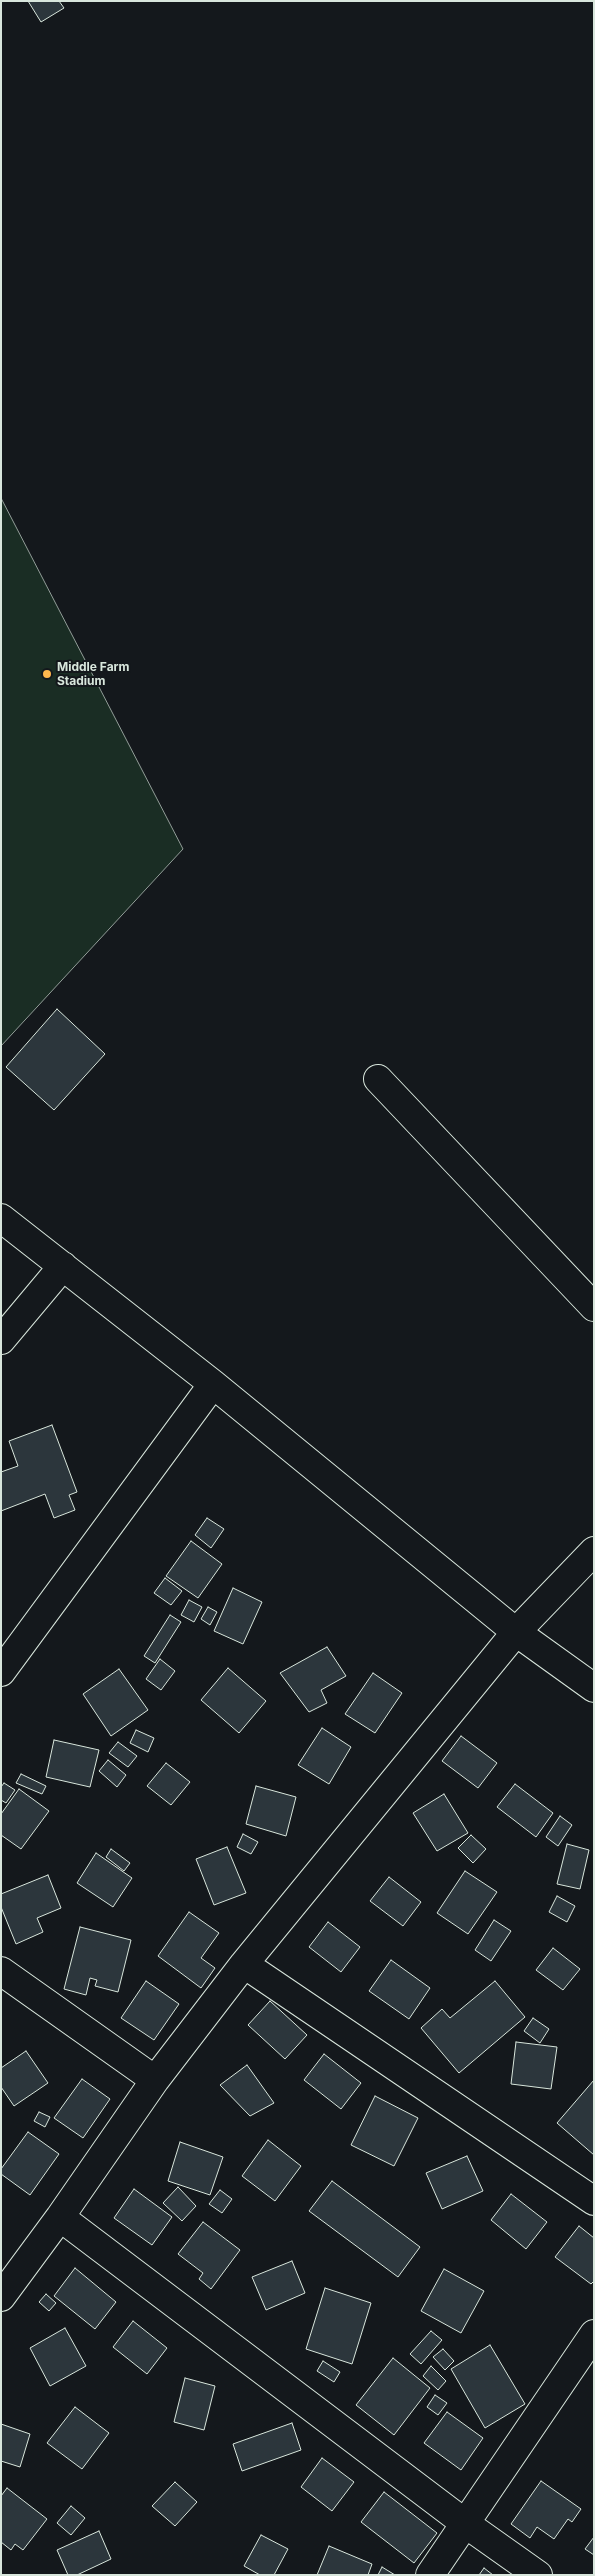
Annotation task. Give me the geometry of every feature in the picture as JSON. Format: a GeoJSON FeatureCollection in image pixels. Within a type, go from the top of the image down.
{"type":"FeatureCollection","features":[{"type":"Feature","properties":{"kind":"street"},"geometry":{"type":"LineString","coordinates":[[378,1080],[594,1307]]}},
{"type":"Feature","properties":{"kind":"street"},"geometry":{"type":"LineString","coordinates":[[1,1218],[214,1384],[516,1632],[594,1688]]}},
{"type":"Feature","properties":{"kind":"street"},"geometry":{"type":"LineString","coordinates":[[1,1340],[64,1266]]}},
{"type":"Feature","properties":{"kind":"street"},"geometry":{"type":"LineString","coordinates":[[1,1672],[214,1384]]}},
{"type":"Feature","properties":{"kind":"street"},"geometry":{"type":"LineString","coordinates":[[1,2297],[60,2218],[155,2080],[244,1964],[516,1632],[594,1551]]}},
{"type":"Feature","properties":{"kind":"street"},"geometry":{"type":"LineString","coordinates":[[244,1964],[594,2201]]}},
{"type":"Feature","properties":{"kind":"street"},"geometry":{"type":"LineString","coordinates":[[1,1971],[155,2080]]}},
{"type":"Feature","properties":{"kind":"street"},"geometry":{"type":"LineString","coordinates":[[60,2218],[466,2524],[538,2575]]}},
{"type":"Feature","properties":{"kind":"street"},"geometry":{"type":"LineString","coordinates":[[430,2575],[594,2334]]}},
{"type":"Feature","properties":{"kind":"green space","name":"Middle Farm Stadium"},"geometry":{"type":"Polygon","coordinates":[[[1,498],[183,849],[1,1046],[1,498]]]}},
{"type":"Feature","properties":{"kind":"building"},"geometry":{"type":"Polygon","coordinates":[[[28,1],[59,1],[64,8],[41,22],[28,1]]]}},
{"type":"Feature","properties":{"kind":"building"},"geometry":{"type":"Polygon","coordinates":[[[57,1009],[105,1054],[54,1110],[6,1067],[57,1009]]]}},
{"type":"Feature","properties":{"kind":"building"},"geometry":{"type":"Polygon","coordinates":[[[52,1425],[77,1492],[69,1495],[75,1510],[54,1518],[45,1494],[1,1511],[1,1472],[18,1466],[9,1441],[52,1425]]]}},
{"type":"Feature","properties":{"kind":"building"},"geometry":{"type":"Polygon","coordinates":[[[207,1518],[224,1529],[211,1548],[195,1535],[207,1518]]]}},
{"type":"Feature","properties":{"kind":"building"},"geometry":{"type":"Polygon","coordinates":[[[191,1541],[222,1564],[198,1598],[166,1576],[191,1541]]]}},
{"type":"Feature","properties":{"kind":"building"},"geometry":{"type":"Polygon","coordinates":[[[165,1578],[182,1591],[171,1605],[154,1593],[165,1578]]]}},
{"type":"Feature","properties":{"kind":"building"},"geometry":{"type":"Polygon","coordinates":[[[233,1588],[262,1602],[243,1644],[214,1631],[233,1588]]]}},
{"type":"Feature","properties":{"kind":"building"},"geometry":{"type":"Polygon","coordinates":[[[189,1600],[202,1607],[194,1622],[181,1615],[189,1600]]]}},
{"type":"Feature","properties":{"kind":"building"},"geometry":{"type":"Polygon","coordinates":[[[208,1607],[217,1612],[210,1625],[201,1619],[208,1607]]]}},
{"type":"Feature","properties":{"kind":"building"},"geometry":{"type":"Polygon","coordinates":[[[170,1615],[181,1622],[155,1663],[144,1656],[170,1615]]]}},
{"type":"Feature","properties":{"kind":"building"},"geometry":{"type":"Polygon","coordinates":[[[327,1647],[346,1676],[321,1690],[327,1703],[309,1712],[280,1673],[327,1647]]]}},
{"type":"Feature","properties":{"kind":"building"},"geometry":{"type":"Polygon","coordinates":[[[160,1659],[175,1671],[161,1690],[146,1679],[160,1659]]]}},
{"type":"Feature","properties":{"kind":"building"},"geometry":{"type":"Polygon","coordinates":[[[228,1668],[266,1701],[239,1733],[201,1700],[228,1668]]]}},
{"type":"Feature","properties":{"kind":"building"},"geometry":{"type":"Polygon","coordinates":[[[119,1669],[148,1710],[111,1736],[83,1694],[119,1669]]]}},
{"type":"Feature","properties":{"kind":"building"},"geometry":{"type":"Polygon","coordinates":[[[373,1673],[402,1693],[375,1733],[345,1714],[373,1673]]]}},
{"type":"Feature","properties":{"kind":"building"},"geometry":{"type":"Polygon","coordinates":[[[322,1728],[351,1747],[329,1784],[298,1765],[322,1728]]]}},
{"type":"Feature","properties":{"kind":"building"},"geometry":{"type":"Polygon","coordinates":[[[136,1730],[154,1738],[148,1752],[130,1743],[136,1730]]]}},
{"type":"Feature","properties":{"kind":"building"},"geometry":{"type":"Polygon","coordinates":[[[461,1736],[497,1763],[478,1788],[442,1761],[461,1736]]]}},
{"type":"Feature","properties":{"kind":"building"},"geometry":{"type":"Polygon","coordinates":[[[54,1740],[99,1750],[90,1787],[46,1777],[54,1740]]]}},
{"type":"Feature","properties":{"kind":"building"},"geometry":{"type":"Polygon","coordinates":[[[118,1742],[137,1756],[128,1767],[109,1753],[118,1742]]]}},
{"type":"Feature","properties":{"kind":"building"},"geometry":{"type":"Polygon","coordinates":[[[108,1760],[126,1775],[117,1787],[99,1771],[108,1760]]]}},
{"type":"Feature","properties":{"kind":"building"},"geometry":{"type":"Polygon","coordinates":[[[166,1763],[190,1782],[171,1805],[147,1786],[166,1763]]]}},
{"type":"Feature","properties":{"kind":"building"},"geometry":{"type":"Polygon","coordinates":[[[21,1774],[46,1786],[42,1794],[16,1783],[21,1774]]]}},
{"type":"Feature","properties":{"kind":"building"},"geometry":{"type":"Polygon","coordinates":[[[4,1783],[15,1790],[6,1803],[1,1800],[1,1787],[4,1783]]]}},
{"type":"Feature","properties":{"kind":"building"},"geometry":{"type":"Polygon","coordinates":[[[515,1784],[553,1813],[536,1837],[497,1807],[515,1784]]]}},
{"type":"Feature","properties":{"kind":"building"},"geometry":{"type":"Polygon","coordinates":[[[256,1786],[296,1797],[286,1836],[246,1824],[256,1786]]]}},
{"type":"Feature","properties":{"kind":"building"},"geometry":{"type":"Polygon","coordinates":[[[19,1789],[49,1811],[21,1849],[1,1835],[1,1814],[19,1789]]]}},
{"type":"Feature","properties":{"kind":"building"},"geometry":{"type":"Polygon","coordinates":[[[444,1794],[468,1833],[437,1851],[413,1813],[444,1794]]]}},
{"type":"Feature","properties":{"kind":"building"},"geometry":{"type":"Polygon","coordinates":[[[560,1816],[572,1825],[558,1846],[546,1837],[560,1816]]]}},
{"type":"Feature","properties":{"kind":"building"},"geometry":{"type":"Polygon","coordinates":[[[243,1834],[258,1842],[251,1854],[237,1847],[243,1834]]]}},
{"type":"Feature","properties":{"kind":"building"},"geometry":{"type":"Polygon","coordinates":[[[471,1835],[486,1849],[473,1863],[458,1848],[471,1835]]]}},
{"type":"Feature","properties":{"kind":"building"},"geometry":{"type":"Polygon","coordinates":[[[567,1844],[589,1850],[580,1889],[557,1884],[567,1844]]]}},
{"type":"Feature","properties":{"kind":"building"},"geometry":{"type":"Polygon","coordinates":[[[227,1847],[246,1893],[214,1905],[196,1859],[227,1847]]]}},
{"type":"Feature","properties":{"kind":"building"},"geometry":{"type":"Polygon","coordinates":[[[111,1849],[130,1863],[124,1871],[106,1857],[111,1849]]]}},
{"type":"Feature","properties":{"kind":"building"},"geometry":{"type":"Polygon","coordinates":[[[96,1853],[132,1878],[113,1907],[77,1883],[96,1853]]]}},
{"type":"Feature","properties":{"kind":"building"},"geometry":{"type":"Polygon","coordinates":[[[465,1871],[497,1892],[468,1934],[437,1913],[465,1871]]]}},
{"type":"Feature","properties":{"kind":"building"},"geometry":{"type":"Polygon","coordinates":[[[48,1875],[61,1908],[37,1918],[43,1932],[16,1944],[1,1907],[1,1894],[48,1875]]]}},
{"type":"Feature","properties":{"kind":"building"},"geometry":{"type":"Polygon","coordinates":[[[389,1877],[421,1902],[403,1926],[370,1901],[389,1877]]]}},
{"type":"Feature","properties":{"kind":"building"},"geometry":{"type":"Polygon","coordinates":[[[557,1896],[575,1906],[567,1922],[549,1912],[557,1896]]]}},
{"type":"Feature","properties":{"kind":"building"},"geometry":{"type":"Polygon","coordinates":[[[189,1912],[219,1933],[201,1958],[215,1968],[201,1988],[158,1956],[189,1912]]]}},
{"type":"Feature","properties":{"kind":"building"},"geometry":{"type":"Polygon","coordinates":[[[494,1920],[511,1931],[491,1961],[475,1950],[494,1920]]]}},
{"type":"Feature","properties":{"kind":"building"},"geometry":{"type":"Polygon","coordinates":[[[328,1922],[360,1947],[341,1972],[309,1947],[328,1922]]]}},
{"type":"Feature","properties":{"kind":"building"},"geometry":{"type":"Polygon","coordinates":[[[80,1927],[131,1940],[118,1992],[95,1986],[97,1980],[90,1978],[86,1995],[64,1989],[80,1927]]]}},
{"type":"Feature","properties":{"kind":"building"},"geometry":{"type":"Polygon","coordinates":[[[553,1948],[580,1969],[563,1990],[536,1970],[553,1948]]]}},
{"type":"Feature","properties":{"kind":"building"},"geometry":{"type":"Polygon","coordinates":[[[391,1960],[430,1988],[409,2019],[369,1991],[391,1960]]]}},
{"type":"Feature","properties":{"kind":"building"},"geometry":{"type":"Polygon","coordinates":[[[146,1981],[179,2004],[154,2040],[121,2018],[146,1981]]]}},
{"type":"Feature","properties":{"kind":"building"},"geometry":{"type":"Polygon","coordinates":[[[495,1981],[525,2017],[459,2073],[421,2028],[442,2009],[450,2018],[495,1981]]]}},
{"type":"Feature","properties":{"kind":"building"},"geometry":{"type":"Polygon","coordinates":[[[270,2001],[307,2035],[285,2059],[248,2025],[270,2001]]]}},
{"type":"Feature","properties":{"kind":"building"},"geometry":{"type":"Polygon","coordinates":[[[533,2018],[549,2029],[540,2043],[524,2031],[533,2018]]]}},
{"type":"Feature","properties":{"kind":"building"},"geometry":{"type":"Polygon","coordinates":[[[516,2042],[557,2047],[551,2089],[511,2084],[516,2042]]]}},
{"type":"Feature","properties":{"kind":"building"},"geometry":{"type":"Polygon","coordinates":[[[26,2051],[48,2083],[14,2106],[1,2087],[1,2068],[26,2051]]]}},
{"type":"Feature","properties":{"kind":"building"},"geometry":{"type":"Polygon","coordinates":[[[324,2054],[361,2083],[341,2109],[304,2080],[324,2054]]]}},
{"type":"Feature","properties":{"kind":"building"},"geometry":{"type":"Polygon","coordinates":[[[247,2065],[274,2103],[250,2116],[220,2085],[247,2065]]]}},
{"type":"Feature","properties":{"kind":"building"},"geometry":{"type":"Polygon","coordinates":[[[82,2079],[110,2099],[83,2138],[54,2118],[82,2079]]]}},
{"type":"Feature","properties":{"kind":"building"},"geometry":{"type":"Polygon","coordinates":[[[594,2080],[594,2155],[557,2123],[594,2080]]]}},
{"type":"Feature","properties":{"kind":"building"},"geometry":{"type":"Polygon","coordinates":[[[375,2096],[418,2118],[394,2166],[351,2145],[375,2096]]]}},
{"type":"Feature","properties":{"kind":"building"},"geometry":{"type":"Polygon","coordinates":[[[39,2112],[50,2117],[45,2127],[34,2121],[39,2112]]]}},
{"type":"Feature","properties":{"kind":"building"},"geometry":{"type":"Polygon","coordinates":[[[28,2132],[59,2154],[30,2195],[1,2174],[1,2169],[28,2132]]]}},
{"type":"Feature","properties":{"kind":"building"},"geometry":{"type":"Polygon","coordinates":[[[268,2140],[301,2166],[275,2201],[242,2176],[268,2140]]]}},
{"type":"Feature","properties":{"kind":"building"},"geometry":{"type":"Polygon","coordinates":[[[180,2142],[223,2157],[210,2195],[168,2181],[180,2142]]]}},
{"type":"Feature","properties":{"kind":"building"},"geometry":{"type":"Polygon","coordinates":[[[467,2156],[483,2191],[442,2209],[426,2173],[467,2156]]]}},
{"type":"Feature","properties":{"kind":"building"},"geometry":{"type":"Polygon","coordinates":[[[332,2181],[420,2247],[398,2277],[309,2211],[332,2181]]]}},
{"type":"Feature","properties":{"kind":"building"},"geometry":{"type":"Polygon","coordinates":[[[178,2187],[196,2206],[182,2221],[163,2203],[178,2187]]]}},
{"type":"Feature","properties":{"kind":"building"},"geometry":{"type":"Polygon","coordinates":[[[134,2189],[172,2217],[152,2245],[114,2218],[134,2189]]]}},
{"type":"Feature","properties":{"kind":"building"},"geometry":{"type":"Polygon","coordinates":[[[220,2190],[232,2199],[222,2213],[209,2204],[220,2190]]]}},
{"type":"Feature","properties":{"kind":"building"},"geometry":{"type":"Polygon","coordinates":[[[511,2194],[547,2222],[526,2249],[491,2220],[511,2194]]]}},
{"type":"Feature","properties":{"kind":"building"},"geometry":{"type":"Polygon","coordinates":[[[203,2222],[240,2250],[211,2289],[199,2279],[203,2273],[178,2254],[203,2222]]]}},
{"type":"Feature","properties":{"kind":"building"},"geometry":{"type":"Polygon","coordinates":[[[579,2226],[594,2238],[594,2281],[591,2284],[555,2257],[579,2226]]]}},
{"type":"Feature","properties":{"kind":"building"},"geometry":{"type":"Polygon","coordinates":[[[292,2261],[305,2293],[266,2310],[252,2277],[292,2261]]]}},
{"type":"Feature","properties":{"kind":"building"},"geometry":{"type":"Polygon","coordinates":[[[75,2268],[116,2302],[95,2329],[54,2296],[75,2268]]]}},
{"type":"Feature","properties":{"kind":"building"},"geometry":{"type":"Polygon","coordinates":[[[444,2269],[484,2291],[461,2333],[421,2311],[444,2269]]]}},
{"type":"Feature","properties":{"kind":"building"},"geometry":{"type":"Polygon","coordinates":[[[325,2288],[371,2303],[352,2364],[306,2349],[325,2288]]]}},
{"type":"Feature","properties":{"kind":"building"},"geometry":{"type":"Polygon","coordinates":[[[46,2294],[56,2303],[49,2311],[39,2302],[46,2294]]]}},
{"type":"Feature","properties":{"kind":"building"},"geometry":{"type":"Polygon","coordinates":[[[133,2321],[167,2348],[147,2374],[113,2347],[133,2321]]]}},
{"type":"Feature","properties":{"kind":"building"},"geometry":{"type":"Polygon","coordinates":[[[65,2328],[86,2366],[50,2386],[30,2348],[65,2328]]]}},
{"type":"Feature","properties":{"kind":"building"},"geometry":{"type":"Polygon","coordinates":[[[431,2331],[442,2340],[421,2364],[410,2354],[431,2331]]]}},
{"type":"Feature","properties":{"kind":"building"},"geometry":{"type":"Polygon","coordinates":[[[490,2345],[525,2404],[485,2428],[451,2369],[490,2345]]]}},
{"type":"Feature","properties":{"kind":"building"},"geometry":{"type":"Polygon","coordinates":[[[443,2349],[454,2361],[445,2370],[433,2357],[443,2349]]]}},
{"type":"Feature","properties":{"kind":"building"},"geometry":{"type":"Polygon","coordinates":[[[393,2358],[430,2388],[394,2435],[356,2405],[393,2358]]]}},
{"type":"Feature","properties":{"kind":"building"},"geometry":{"type":"Polygon","coordinates":[[[323,2361],[340,2372],[334,2382],[317,2371],[323,2361]]]}},
{"type":"Feature","properties":{"kind":"building"},"geometry":{"type":"Polygon","coordinates":[[[431,2366],[446,2381],[438,2390],[423,2376],[431,2366]]]}},
{"type":"Feature","properties":{"kind":"building"},"geometry":{"type":"Polygon","coordinates":[[[185,2378],[215,2386],[204,2430],[174,2422],[185,2378]]]}},
{"type":"Feature","properties":{"kind":"building"},"geometry":{"type":"Polygon","coordinates":[[[435,2395],[447,2403],[438,2415],[427,2407],[435,2395]]]}},
{"type":"Feature","properties":{"kind":"building"},"geometry":{"type":"Polygon","coordinates":[[[75,2407],[109,2433],[82,2469],[47,2443],[75,2407]]]}},
{"type":"Feature","properties":{"kind":"building"},"geometry":{"type":"Polygon","coordinates":[[[447,2412],[483,2438],[461,2470],[424,2443],[447,2412]]]}},
{"type":"Feature","properties":{"kind":"building"},"geometry":{"type":"Polygon","coordinates":[[[292,2423],[301,2450],[242,2471],[233,2444],[292,2423]]]}},
{"type":"Feature","properties":{"kind":"building"},"geometry":{"type":"Polygon","coordinates":[[[1,2424],[30,2434],[20,2467],[1,2461],[1,2424]]]}},
{"type":"Feature","properties":{"kind":"building"},"geometry":{"type":"Polygon","coordinates":[[[322,2458],[354,2482],[332,2511],[301,2487],[322,2458]]]}},
{"type":"Feature","properties":{"kind":"building"},"geometry":{"type":"Polygon","coordinates":[[[541,2481],[581,2509],[572,2522],[568,2519],[554,2539],[537,2527],[530,2538],[511,2524],[541,2481]]]}},
{"type":"Feature","properties":{"kind":"building"},"geometry":{"type":"Polygon","coordinates":[[[175,2482],[197,2502],[175,2526],[152,2506],[175,2482]]]}},
{"type":"Feature","properties":{"kind":"building"},"geometry":{"type":"Polygon","coordinates":[[[7,2488],[47,2519],[23,2550],[15,2544],[11,2550],[1,2542],[1,2496],[7,2488]]]}},
{"type":"Feature","properties":{"kind":"building"},"geometry":{"type":"Polygon","coordinates":[[[384,2492],[437,2533],[414,2563],[361,2522],[384,2492]]]}},
{"type":"Feature","properties":{"kind":"building"},"geometry":{"type":"Polygon","coordinates":[[[71,2506],[85,2518],[71,2535],[57,2523],[71,2506]]]}},
{"type":"Feature","properties":{"kind":"building"},"geometry":{"type":"Polygon","coordinates":[[[99,2531],[111,2559],[77,2575],[68,2575],[57,2550],[99,2531]]]}},
{"type":"Feature","properties":{"kind":"building"},"geometry":{"type":"Polygon","coordinates":[[[261,2535],[288,2549],[274,2575],[260,2575],[244,2566],[261,2535]]]}},
{"type":"Feature","properties":{"kind":"building"},"geometry":{"type":"Polygon","coordinates":[[[594,2537],[594,2555],[585,2549],[594,2537]]]}},
{"type":"Feature","properties":{"kind":"building"},"geometry":{"type":"Polygon","coordinates":[[[329,2546],[372,2564],[368,2575],[317,2575],[329,2546]]]}},
{"type":"Feature","properties":{"kind":"building"},"geometry":{"type":"Polygon","coordinates":[[[382,2567],[395,2575],[378,2575],[382,2567]]]}},
{"type":"Feature","properties":{"kind":"building"},"geometry":{"type":"Polygon","coordinates":[[[484,2568],[493,2575],[479,2575],[484,2568]]]}},
{"type":"Feature","properties":{"kind":"place","name":"Middle Farm Stadium"},"geometry":{"type":"Point","coordinates":[47,674]}}]}
